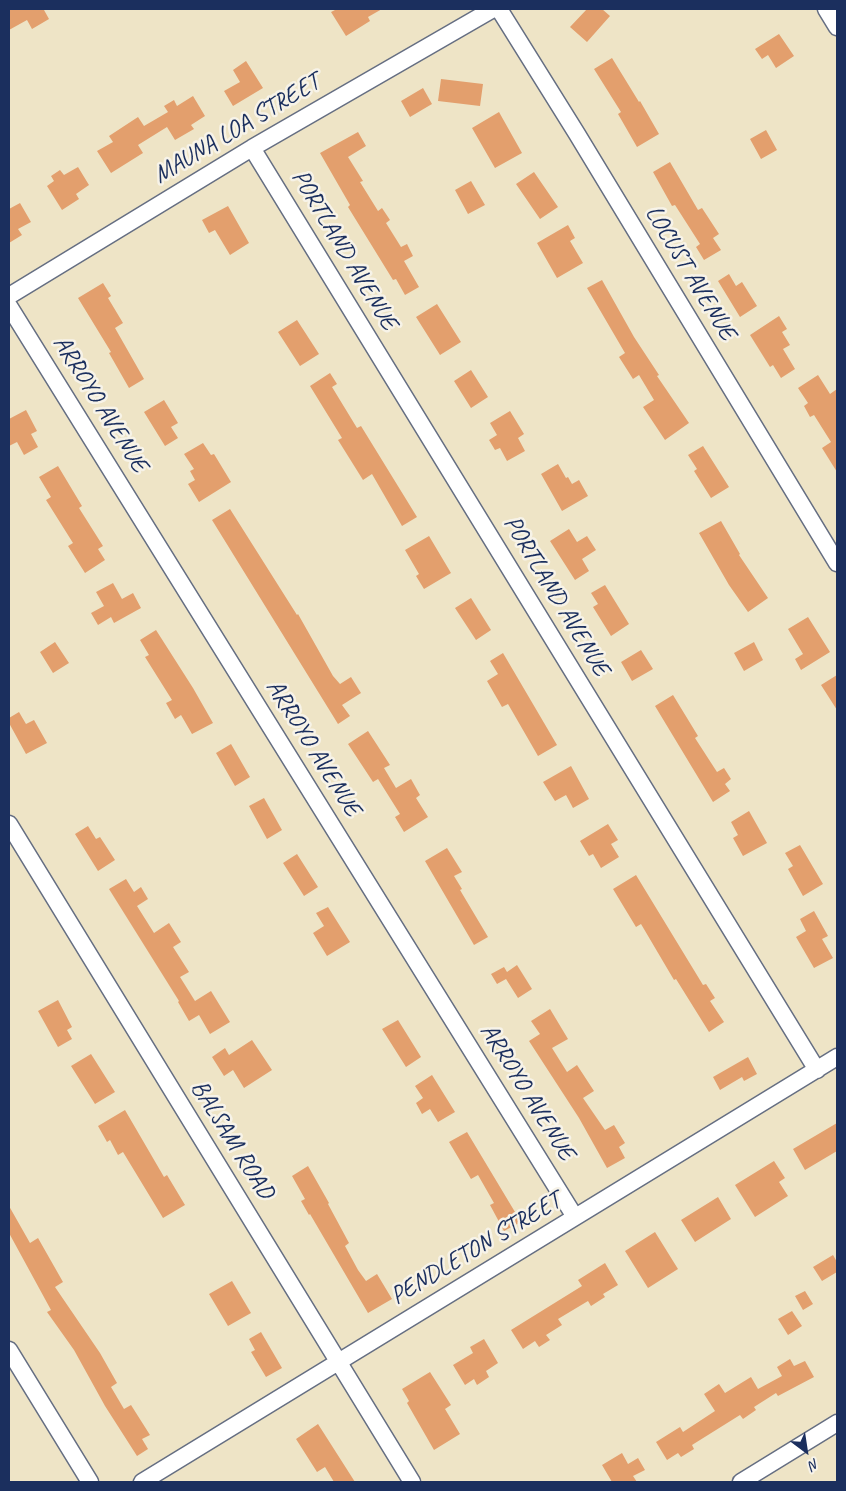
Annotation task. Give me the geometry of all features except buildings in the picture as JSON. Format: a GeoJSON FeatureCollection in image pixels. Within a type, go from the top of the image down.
{"type":"FeatureCollection","features":[{"type":"Feature","properties":{"kind":"street","name":"MAUNA LOA STREET"},"geometry":{"type":"LineString","coordinates":[[9,296],[252,148],[494,9]]}},
{"type":"Feature","properties":{"kind":"street","name":"LOCUST AVENUE"},"geometry":{"type":"LineString","coordinates":[[499,9],[837,563]]}},
{"type":"Feature","properties":{"kind":"street"},"geometry":{"type":"LineString","coordinates":[[826,9],[837,27]]}},
{"type":"Feature","properties":{"kind":"street","name":"PORTLAND AVENUE"},"geometry":{"type":"LineString","coordinates":[[252,148],[817,1070]]}},
{"type":"Feature","properties":{"kind":"street","name":"ARROYO AVENUE"},"geometry":{"type":"LineString","coordinates":[[9,306],[575,1217]]}},
{"type":"Feature","properties":{"kind":"street","name":"BALSAM ROAD"},"geometry":{"type":"LineString","coordinates":[[9,824],[412,1482]]}},
{"type":"Feature","properties":{"kind":"street","name":"PENDLETON STREET"},"geometry":{"type":"LineString","coordinates":[[142,1482],[837,1058]]}},
{"type":"Feature","properties":{"kind":"street"},"geometry":{"type":"LineString","coordinates":[[9,1350],[90,1482]]}},
{"type":"Feature","properties":{"kind":"street"},"geometry":{"type":"LineString","coordinates":[[741,1482],[837,1423]]}}]}
